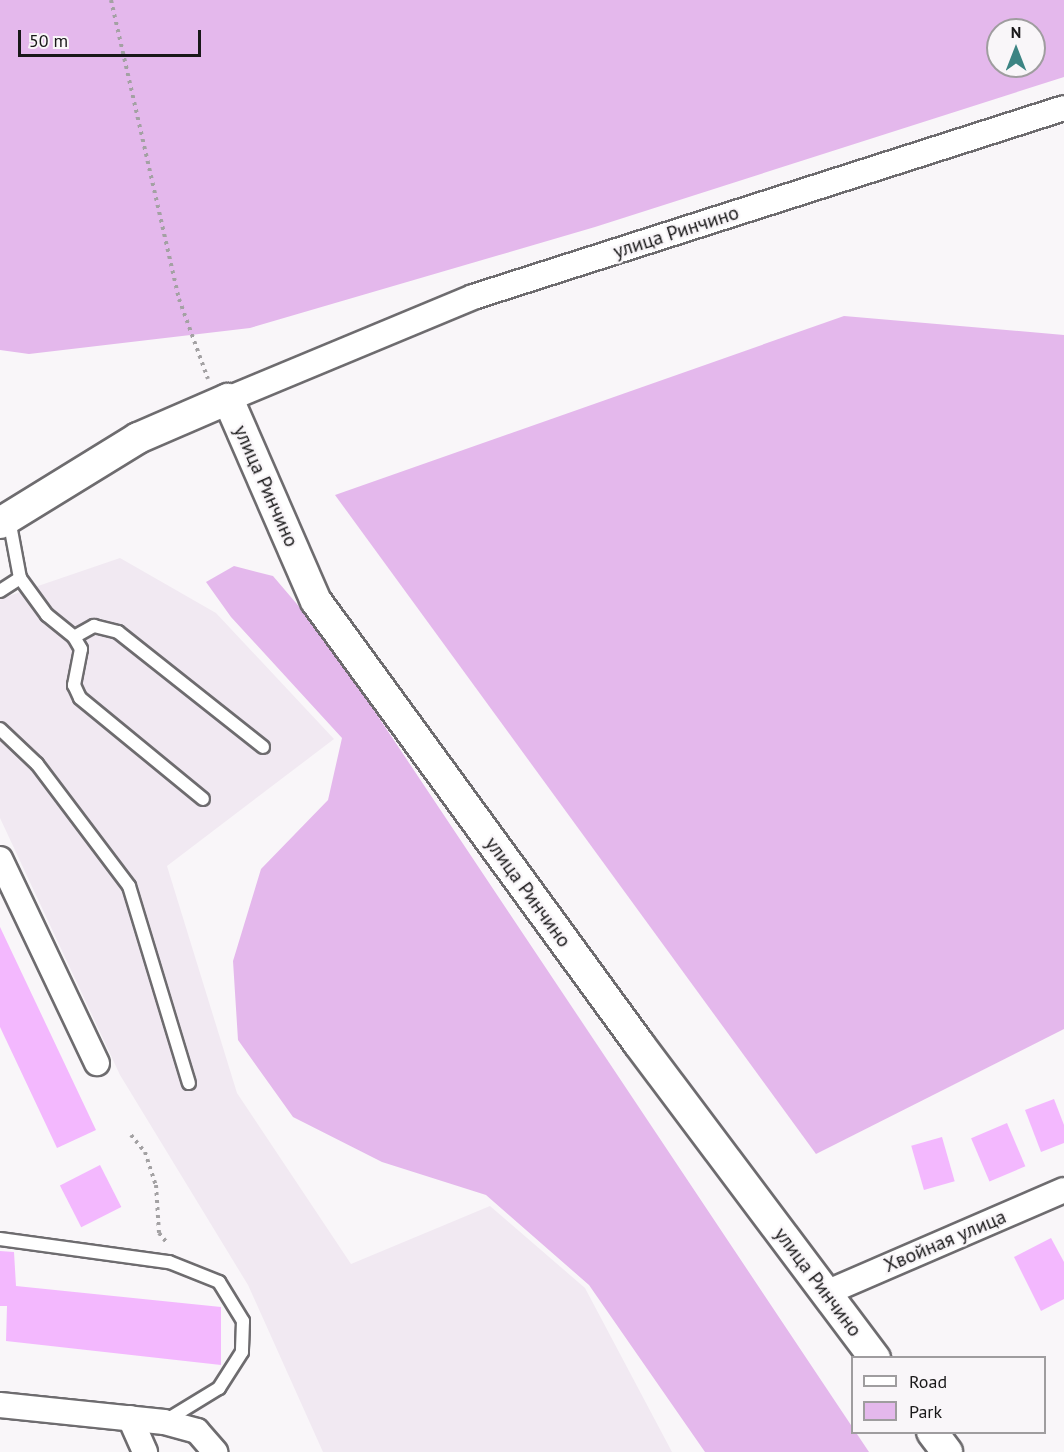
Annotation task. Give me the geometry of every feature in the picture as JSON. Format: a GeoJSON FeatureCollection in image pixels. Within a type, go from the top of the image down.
{"type":"FeatureCollection","features":[{"type":"Feature","properties":{"kind":"street","name":"улица Ринчино"},"geometry":{"type":"LineString","coordinates":[[4,521],[219,391],[473,297],[1064,108]]}},
{"type":"Feature","properties":{"kind":"street","name":"улица Ринчино"},"geometry":{"type":"LineString","coordinates":[[219,391],[316,601],[639,1044],[873,1356]]}},
{"type":"Feature","properties":{"kind":"street"},"geometry":{"type":"LineString","coordinates":[[0,859],[97,1063]]}},
{"type":"Feature","properties":{"kind":"street","name":"Хвойная улица"},"geometry":{"type":"LineString","coordinates":[[826,1293],[1064,1190]]}},
{"type":"Feature","properties":{"kind":"street"},"geometry":{"type":"LineString","coordinates":[[0,1405],[164,1422],[197,1431],[215,1452]]}},
{"type":"Feature","properties":{"kind":"street"},"geometry":{"type":"LineString","coordinates":[[130,1418],[145,1452]]}},
{"type":"Feature","properties":{"kind":"street"},"geometry":{"type":"LineString","coordinates":[[934,1434],[947,1452]]}},
{"type":"Feature","properties":{"kind":"lane"},"geometry":{"type":"LineString","coordinates":[[4,521],[20,578],[47,615],[74,638],[81,649],[74,685],[80,698],[203,799]]}},
{"type":"Feature","properties":{"kind":"lane"},"geometry":{"type":"LineString","coordinates":[[0,591],[20,578]]}},
{"type":"Feature","properties":{"kind":"lane"},"geometry":{"type":"LineString","coordinates":[[74,638],[94,626],[118,632],[263,747]]}},
{"type":"Feature","properties":{"kind":"lane"},"geometry":{"type":"LineString","coordinates":[[0,729],[37,764],[129,886],[189,1083]]}},
{"type":"Feature","properties":{"kind":"lane"},"geometry":{"type":"LineString","coordinates":[[0,1239],[169,1262],[219,1282],[243,1321],[242,1352],[219,1388],[164,1422]]}},
{"type":"Feature","properties":{"kind":"path"},"geometry":{"type":"LineString","coordinates":[[111,0],[179,299],[219,391]]}},
{"type":"Feature","properties":{"kind":"path"},"geometry":{"type":"LineString","coordinates":[[131,1135],[145,1152],[156,1185],[159,1233],[192,1271]]}},
{"type":"Feature","properties":{"kind":"shaded area"},"geometry":{"type":"Polygon","coordinates":[[[120,558],[216,613],[334,739],[167,866],[237,1093],[351,1264],[490,1206],[585,1288],[672,1452],[323,1452],[248,1285],[120,1075],[0,818],[0,599],[120,558]]]}},
{"type":"Feature","properties":{"kind":"green space"},"geometry":{"type":"Polygon","coordinates":[[[0,0],[1064,0],[1064,77],[595,227],[250,328],[29,354],[0,350],[0,0]]]}},
{"type":"Feature","properties":{"kind":"green space"},"geometry":{"type":"Polygon","coordinates":[[[844,316],[1064,335],[1064,1029],[816,1154],[335,495],[844,316]]]}},
{"type":"Feature","properties":{"kind":"green space"},"geometry":{"type":"Polygon","coordinates":[[[234,566],[273,576],[325,637],[851,1425],[851,1434],[857,1434],[869,1452],[705,1452],[589,1285],[486,1195],[382,1162],[293,1117],[238,1040],[233,961],[261,869],[328,800],[342,738],[231,617],[206,582],[234,566]]]}},
{"type":"Feature","properties":{"kind":"building"},"geometry":{"type":"Polygon","coordinates":[[[0,927],[96,1130],[57,1148],[0,1027],[0,927]]]}},
{"type":"Feature","properties":{"kind":"building"},"geometry":{"type":"Polygon","coordinates":[[[1054,1099],[1064,1125],[1064,1143],[1041,1152],[1025,1110],[1054,1099]]]}},
{"type":"Feature","properties":{"kind":"building"},"geometry":{"type":"Polygon","coordinates":[[[1007,1123],[1025,1166],[989,1182],[971,1138],[1007,1123]]]}},
{"type":"Feature","properties":{"kind":"building"},"geometry":{"type":"Polygon","coordinates":[[[942,1137],[955,1181],[924,1190],[911,1146],[942,1137]]]}},
{"type":"Feature","properties":{"kind":"building"},"geometry":{"type":"Polygon","coordinates":[[[100,1165],[121,1207],[81,1227],[60,1185],[100,1165]]]}},
{"type":"Feature","properties":{"kind":"building"},"geometry":{"type":"Polygon","coordinates":[[[1051,1238],[1064,1262],[1064,1299],[1041,1311],[1014,1257],[1051,1238]]]}},
{"type":"Feature","properties":{"kind":"building"},"geometry":{"type":"Polygon","coordinates":[[[0,1251],[14,1252],[16,1286],[221,1307],[221,1365],[6,1341],[7,1306],[0,1306],[0,1251]]]}}]}
